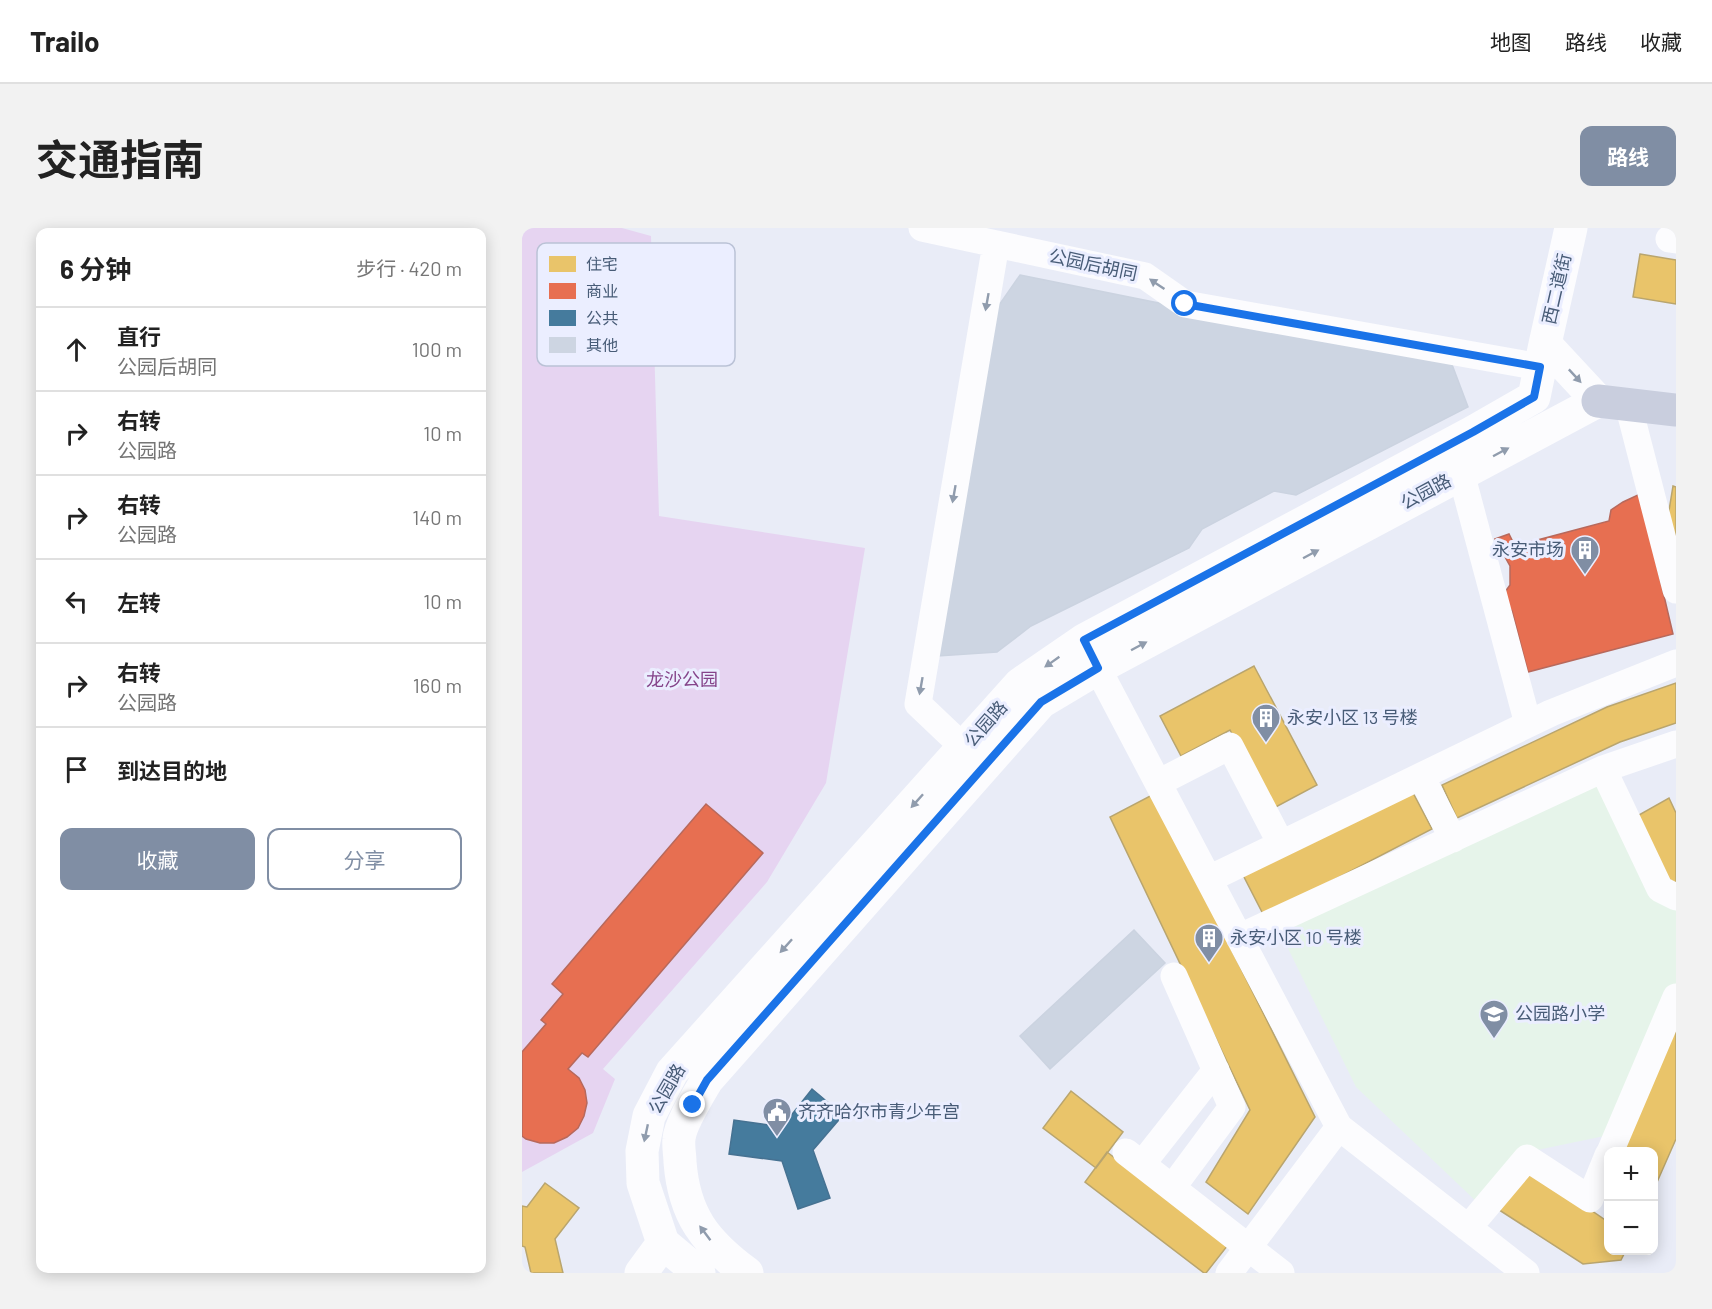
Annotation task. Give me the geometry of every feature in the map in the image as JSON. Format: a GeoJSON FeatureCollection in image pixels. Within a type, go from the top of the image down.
{"type":"FeatureCollection","features":[{"type":"Feature","properties":{"kind":"main road","name":"西二道街"},"geometry":{"type":"LineString","coordinates":[[1571,228],[1542,356],[1613,402]]}},
{"type":"Feature","properties":{"kind":"main road","name":"公园路"},"geometry":{"type":"LineString","coordinates":[[663,1243],[643,1184],[642,1151],[649,1116],[672,1072],[975,757],[1041,702],[1091,654],[1534,397],[1542,356]]}},
{"type":"Feature","properties":{"kind":"main road","name":"公园路"},"geometry":{"type":"LineString","coordinates":[[1091,654],[1613,402]]}},
{"type":"Feature","properties":{"kind":"main road"},"geometry":{"type":"LineString","coordinates":[[1613,402],[1676,410]]}},
{"type":"Feature","properties":{"kind":"main road","name":"公园路"},"geometry":{"type":"LineString","coordinates":[[747,1273],[721,1254],[691,1215],[681,1175],[679,1138],[693,1105],[707,1080],[975,757]]}},
{"type":"Feature","properties":{"kind":"main road"},"geometry":{"type":"LineString","coordinates":[[641,1273],[663,1243],[699,1273]]}},
{"type":"Feature","properties":{"kind":"street","name":"公园后胡同"},"geometry":{"type":"LineString","coordinates":[[922,228],[1145,276],[1185,304],[1542,356]]}},
{"type":"Feature","properties":{"kind":"street"},"geometry":{"type":"LineString","coordinates":[[975,757],[918,704],[996,244]]}},
{"type":"Feature","properties":{"kind":"street"},"geometry":{"type":"LineString","coordinates":[[1613,402],[1675,583]]}},
{"type":"Feature","properties":{"kind":"street"},"geometry":{"type":"LineString","coordinates":[[1461,474],[1528,724]]}},
{"type":"Feature","properties":{"kind":"street"},"geometry":{"type":"LineString","coordinates":[[1091,654],[1339,1127],[1468,1228],[1512,1269]]}},
{"type":"Feature","properties":{"kind":"street"},"geometry":{"type":"LineString","coordinates":[[1209,879],[1551,713],[1676,663]]}},
{"type":"Feature","properties":{"kind":"street"},"geometry":{"type":"LineString","coordinates":[[1158,783],[1230,746],[1281,844]]}},
{"type":"Feature","properties":{"kind":"street"},"geometry":{"type":"LineString","coordinates":[[1240,938],[1603,769],[1675,748]]}},
{"type":"Feature","properties":{"kind":"street"},"geometry":{"type":"LineString","coordinates":[[1603,769],[1660,889],[1676,897]]}},
{"type":"Feature","properties":{"kind":"street"},"geometry":{"type":"LineString","coordinates":[[1421,776],[1453,839]]}},
{"type":"Feature","properties":{"kind":"street"},"geometry":{"type":"LineString","coordinates":[[1172,1188],[1232,1107],[1174,976]]}},
{"type":"Feature","properties":{"kind":"street"},"geometry":{"type":"LineString","coordinates":[[1612,1147],[1676,997]]}},
{"type":"Feature","properties":{"kind":"street"},"geometry":{"type":"LineString","coordinates":[[1216,1070],[1134,1158],[1281,1273]]}},
{"type":"Feature","properties":{"kind":"street"},"geometry":{"type":"LineString","coordinates":[[1229,1273],[1339,1127]]}},
{"type":"Feature","properties":{"kind":"street"},"geometry":{"type":"LineString","coordinates":[[1468,1228],[1527,1158],[1590,1199],[1604,1165]]}},
{"type":"Feature","properties":{"kind":"shaded area","name":"公园路小学"},"geometry":{"type":"Polygon","coordinates":[[[1603,781],[1676,903],[1676,991],[1614,1134],[1523,1153],[1479,1204],[1356,1087],[1279,930],[1603,781]]]}},
{"type":"Feature","properties":{"kind":"green space","name":"龙沙公园"},"geometry":{"type":"Polygon","coordinates":[[[522,228],[622,228],[651,236],[651,243],[537,243],[537,366],[655,366],[659,516],[865,548],[826,783],[767,882],[603,1069],[615,1079],[593,1133],[522,1172],[522,228]]]}},
{"type":"Feature","properties":{"kind":"building: 住宅"},"geometry":{"type":"Polygon","coordinates":[[[1640,254],[1676,260],[1676,304],[1633,297],[1640,254]]]}},
{"type":"Feature","properties":{"kind":"building: 住宅"},"geometry":{"type":"Polygon","coordinates":[[[1673,486],[1676,487],[1676,541],[1667,523],[1673,486]]]}},
{"type":"Feature","properties":{"kind":"building: 住宅","name":"永安小区 13 号楼"},"geometry":{"type":"Polygon","coordinates":[[[1254,666],[1317,785],[1272,809],[1230,730],[1181,756],[1160,716],[1254,666]]]}},
{"type":"Feature","properties":{"kind":"building: 住宅"},"geometry":{"type":"Polygon","coordinates":[[[1676,683],[1676,723],[1620,742],[1457,818],[1442,785],[1607,707],[1676,683]]]}},
{"type":"Feature","properties":{"kind":"building: 住宅"},"geometry":{"type":"Polygon","coordinates":[[[1411,789],[1432,829],[1264,916],[1243,875],[1411,789]]]}},
{"type":"Feature","properties":{"kind":"building: 住宅","name":"永安小区 10 号楼"},"geometry":{"type":"Polygon","coordinates":[[[1154,794],[1315,1117],[1248,1214],[1206,1182],[1250,1110],[1110,817],[1154,794]]]}},
{"type":"Feature","properties":{"kind":"building: 住宅"},"geometry":{"type":"Polygon","coordinates":[[[1669,798],[1676,813],[1676,883],[1657,874],[1630,820],[1669,798]]]}},
{"type":"Feature","properties":{"kind":"building: 住宅"},"geometry":{"type":"Polygon","coordinates":[[[1676,1007],[1676,1139],[1658,1180],[1658,1147],[1624,1147],[1676,1007]]]}},
{"type":"Feature","properties":{"kind":"building: 住宅"},"geometry":{"type":"Polygon","coordinates":[[[1071,1091],[1123,1132],[1096,1168],[1043,1128],[1071,1091]]]}},
{"type":"Feature","properties":{"kind":"building: 住宅"},"geometry":{"type":"Polygon","coordinates":[[[1107,1152],[1228,1245],[1206,1273],[1085,1182],[1107,1152]]]}},
{"type":"Feature","properties":{"kind":"building: 住宅"},"geometry":{"type":"Polygon","coordinates":[[[1527,1166],[1604,1219],[1604,1255],[1624,1255],[1621,1260],[1583,1264],[1493,1206],[1527,1166]]]}},
{"type":"Feature","properties":{"kind":"building: 住宅"},"geometry":{"type":"Polygon","coordinates":[[[545,1183],[579,1208],[555,1239],[563,1273],[531,1273],[525,1247],[522,1246],[522,1206],[527,1207],[545,1183]]]}},
{"type":"Feature","properties":{"kind":"building: 商业","name":"永安市场"},"geometry":{"type":"Polygon","coordinates":[[[1640,494],[1673,634],[1528,672],[1512,611],[1500,599],[1510,585],[1510,566],[1495,539],[1509,534],[1515,546],[1609,521],[1611,510],[1640,494]]]}},
{"type":"Feature","properties":{"kind":"building: 商业"},"geometry":{"type":"Polygon","coordinates":[[[706,804],[763,853],[588,1057],[582,1053],[568,1069],[579,1078],[585,1090],[587,1103],[578,1128],[567,1137],[554,1143],[540,1143],[526,1139],[522,1136],[522,1052],[546,1024],[541,1020],[563,994],[552,984],[706,804]]]}},
{"type":"Feature","properties":{"kind":"building: 公共","name":"齐齐哈尔市青少年宫"},"geometry":{"type":"Polygon","coordinates":[[[812,1089],[843,1115],[813,1150],[830,1198],[798,1209],[782,1161],[729,1154],[734,1120],[782,1127],[812,1089]]]}},
{"type":"Feature","properties":{"kind":"building: 其他"},"geometry":{"type":"Polygon","coordinates":[[[1020,275],[1451,362],[1468,407],[1296,495],[1274,491],[1202,529],[1189,548],[1031,626],[997,652],[938,656],[988,321],[1020,275]]]}},
{"type":"Feature","properties":{"kind":"building: 其他"},"geometry":{"type":"Polygon","coordinates":[[[1134,930],[1165,963],[1050,1069],[1020,1036],[1134,930]]]}},
{"type":"Feature","properties":{"kind":"place","name":"永安市场"},"geometry":{"type":"Point","coordinates":[1585,576]}},
{"type":"Feature","properties":{"kind":"place","name":"永安小区 13 号楼"},"geometry":{"type":"Point","coordinates":[1266,744]}},
{"type":"Feature","properties":{"kind":"place","name":"永安小区 10 号楼"},"geometry":{"type":"Point","coordinates":[1209,964]}},
{"type":"Feature","properties":{"kind":"place","name":"公园路小学"},"geometry":{"type":"Point","coordinates":[1494,1040]}},
{"type":"Feature","properties":{"kind":"place","name":"齐齐哈尔市青少年宫"},"geometry":{"type":"Point","coordinates":[777,1138]}},
{"type":"Feature","properties":{"kind":"route"},"geometry":{"type":"LineString","coordinates":[[693,1105],[707,1080],[1041,702],[1098,668],[1084,640],[1473,432],[1534,397],[1540,367],[1185,304]]}}]}
